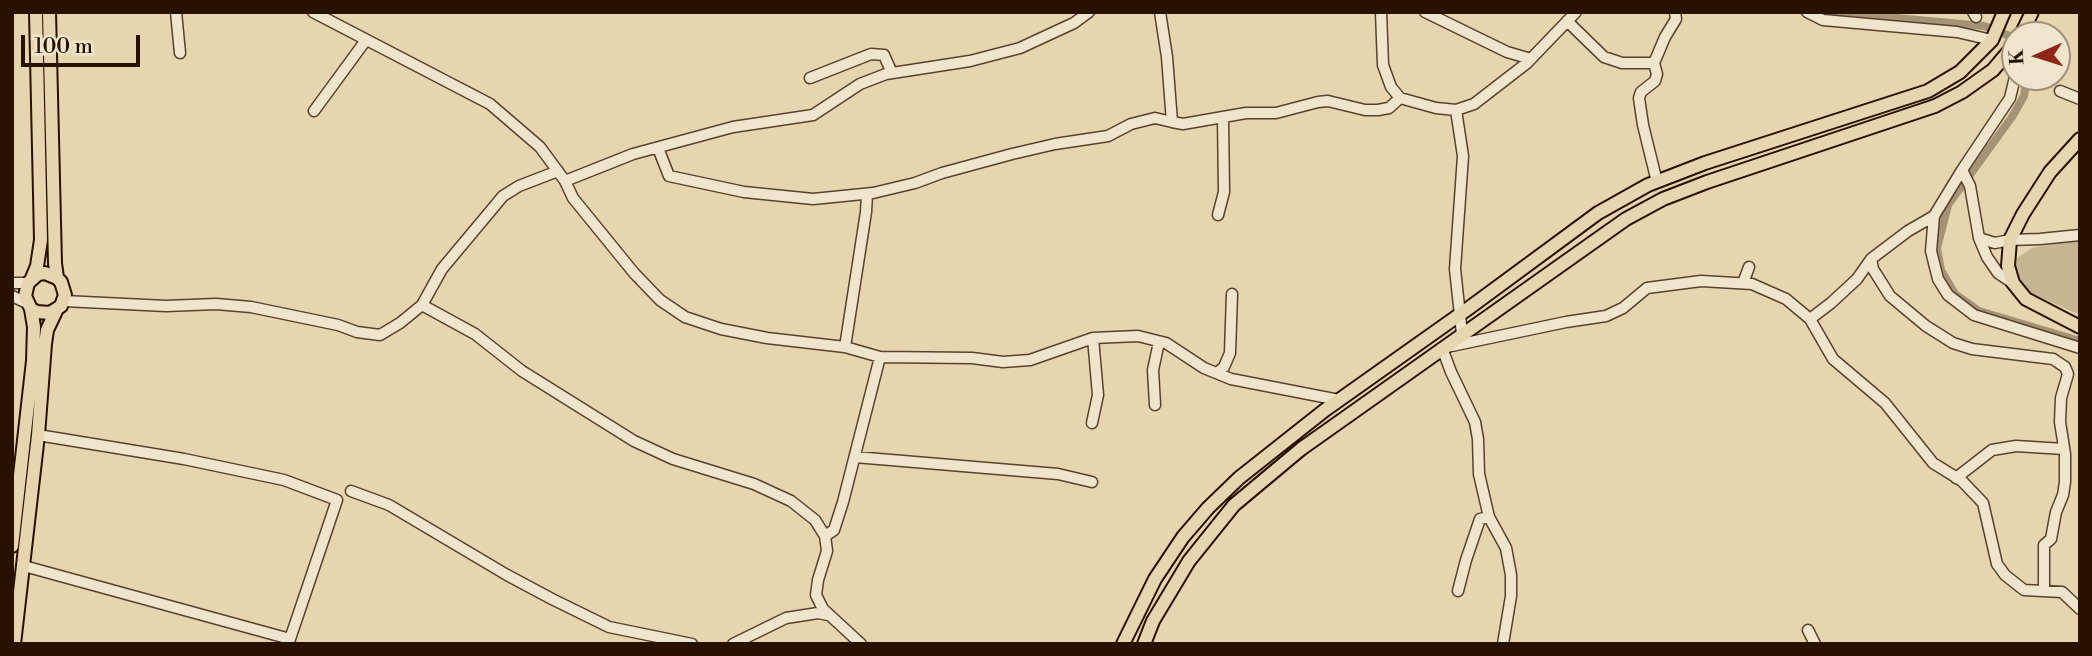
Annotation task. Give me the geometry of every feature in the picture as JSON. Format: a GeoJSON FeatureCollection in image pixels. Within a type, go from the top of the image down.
{"type":"FeatureCollection","features":[{"type":"Feature","properties":{"kind":"main road"},"geometry":{"type":"LineString","coordinates":[[12,545],[33,361],[34,327],[25,289],[37,266],[41,240],[36,12]]}},
{"type":"Feature","properties":{"kind":"main road"},"geometry":{"type":"LineString","coordinates":[[14,644],[38,435],[45,344],[47,330],[60,306],[64,288],[57,278],[54,250],[49,12]]}},
{"type":"Feature","properties":{"kind":"main road"},"geometry":{"type":"LineString","coordinates":[[1123,644],[1155,579],[1184,537],[1239,478],[1339,400],[1598,213],[1657,182],[1704,163],[1928,91],[1961,72],[1995,33],[2004,12]]}},
{"type":"Feature","properties":{"kind":"main road"},"geometry":{"type":"LineString","coordinates":[[1144,644],[1153,621],[1189,561],[1234,505],[1301,449],[1626,219],[1663,199],[1707,182],[1935,106],[1962,92],[1993,70],[2001,61]]}},
{"type":"Feature","properties":{"kind":"main road"},"geometry":{"type":"LineString","coordinates":[[2080,139],[2049,172],[2022,214],[2010,240],[2008,265],[2012,283],[2026,299],[2080,327]]}},
{"type":"Feature","properties":{"kind":"main road"},"geometry":{"type":"LineString","coordinates":[[30,280],[45,274],[57,278]]}},
{"type":"Feature","properties":{"kind":"main road"},"geometry":{"type":"LineString","coordinates":[[29,306],[44,314],[60,306]]}},
{"type":"Feature","properties":{"kind":"street"},"geometry":{"type":"LineString","coordinates":[[176,12],[180,53]]}},
{"type":"Feature","properties":{"kind":"street"},"geometry":{"type":"LineString","coordinates":[[313,12],[490,104],[540,147],[565,181],[573,198],[634,273],[660,300],[685,317],[721,329],[767,338],[845,346],[880,357],[972,358],[1003,362],[1030,360],[1093,338],[1138,336],[1166,343],[1204,368],[1248,384],[1339,400]]}},
{"type":"Feature","properties":{"kind":"street"},"geometry":{"type":"LineString","coordinates":[[565,181],[633,154],[733,127],[813,115],[860,84],[892,73],[970,61],[1020,48],[1074,23],[1089,12]]}},
{"type":"Feature","properties":{"kind":"street"},"geometry":{"type":"LineString","coordinates":[[1160,12],[1172,122]]}},
{"type":"Feature","properties":{"kind":"street"},"geometry":{"type":"LineString","coordinates":[[1381,12],[1383,65],[1391,87],[1400,98],[1436,108],[1456,110],[1474,104],[1531,60],[1576,12]]}},
{"type":"Feature","properties":{"kind":"street"},"geometry":{"type":"LineString","coordinates":[[1425,12],[1507,52],[1531,60]]}},
{"type":"Feature","properties":{"kind":"street"},"geometry":{"type":"LineString","coordinates":[[1657,182],[1639,98],[1655,80],[1657,75],[1654,63],[1676,19],[1675,12]]}},
{"type":"Feature","properties":{"kind":"street"},"geometry":{"type":"LineString","coordinates":[[1807,12],[1823,20],[1995,33]]}},
{"type":"Feature","properties":{"kind":"street"},"geometry":{"type":"LineString","coordinates":[[1567,21],[1604,57],[1622,64],[1654,63]]}},
{"type":"Feature","properties":{"kind":"street"},"geometry":{"type":"LineString","coordinates":[[314,111],[366,40]]}},
{"type":"Feature","properties":{"kind":"street"},"geometry":{"type":"LineString","coordinates":[[810,78],[871,54],[884,55],[892,73]]}},
{"type":"Feature","properties":{"kind":"street"},"geometry":{"type":"LineString","coordinates":[[2012,91],[2010,98],[1934,216],[1931,251],[1938,279],[1948,295],[1974,315],[2080,348]]}},
{"type":"Feature","properties":{"kind":"street"},"geometry":{"type":"LineString","coordinates":[[2062,91],[2080,99]]}},
{"type":"Feature","properties":{"kind":"street"},"geometry":{"type":"LineString","coordinates":[[658,148],[669,176],[744,192],[813,199],[867,194],[915,183],[1012,154],[1108,136],[1131,124],[1155,118],[1183,124],[1246,113],[1276,113],[1328,101],[1365,110],[1378,110],[1389,108],[1400,98]]}},
{"type":"Feature","properties":{"kind":"street"},"geometry":{"type":"LineString","coordinates":[[1456,110],[1463,156],[1455,269],[1462,334]]}},
{"type":"Feature","properties":{"kind":"street"},"geometry":{"type":"LineString","coordinates":[[1219,215],[1224,192],[1223,117]]}},
{"type":"Feature","properties":{"kind":"street"},"geometry":{"type":"LineString","coordinates":[[1962,170],[1970,186],[1979,238],[1987,257],[1998,273],[2012,283]]}},
{"type":"Feature","properties":{"kind":"street"},"geometry":{"type":"LineString","coordinates":[[60,306],[216,304],[251,307],[380,335],[422,305],[442,269],[503,196],[519,186],[558,171]]}},
{"type":"Feature","properties":{"kind":"street"},"geometry":{"type":"LineString","coordinates":[[845,346],[867,194]]}},
{"type":"Feature","properties":{"kind":"street"},"geometry":{"type":"LineString","coordinates":[[1810,319],[1848,287],[1871,260],[1934,216]]}},
{"type":"Feature","properties":{"kind":"street"},"geometry":{"type":"LineString","coordinates":[[1979,238],[1995,243],[2080,235]]}},
{"type":"Feature","properties":{"kind":"street"},"geometry":{"type":"LineString","coordinates":[[1871,260],[1873,269],[1890,296],[1926,326],[1953,343],[1972,349],[2053,359],[2065,367],[2068,374],[2060,398],[2060,422],[2066,482],[2056,512],[2051,540],[2044,545],[2044,591]]}},
{"type":"Feature","properties":{"kind":"street"},"geometry":{"type":"LineString","coordinates":[[1743,284],[1749,267]]}},
{"type":"Feature","properties":{"kind":"street"},"geometry":{"type":"LineString","coordinates":[[12,284],[30,280]]}},
{"type":"Feature","properties":{"kind":"street"},"geometry":{"type":"LineString","coordinates":[[1503,644],[1511,596],[1511,575],[1506,548],[1489,517],[1479,474],[1475,422],[1442,348],[1606,316],[1623,308],[1647,288],[1701,281],[1752,284],[1786,299],[1810,319],[1833,359],[1885,403],[1933,463],[1956,478],[1983,503],[1997,564],[2006,575],[2024,590],[2062,592],[2080,609]]}},
{"type":"Feature","properties":{"kind":"street"},"geometry":{"type":"LineString","coordinates":[[1217,373],[1224,368],[1230,353],[1232,294]]}},
{"type":"Feature","properties":{"kind":"street"},"geometry":{"type":"LineString","coordinates":[[12,296],[29,306]]}},
{"type":"Feature","properties":{"kind":"street"},"geometry":{"type":"LineString","coordinates":[[422,305],[475,334],[522,371],[634,441],[673,459],[754,484],[791,501],[815,520],[825,536],[827,551],[816,595],[822,609],[861,644]]}},
{"type":"Feature","properties":{"kind":"street"},"geometry":{"type":"LineString","coordinates":[[1092,423],[1098,395],[1093,338]]}},
{"type":"Feature","properties":{"kind":"street"},"geometry":{"type":"LineString","coordinates":[[1155,405],[1153,370],[1159,341]]}},
{"type":"Feature","properties":{"kind":"street"},"geometry":{"type":"LineString","coordinates":[[825,536],[834,530],[880,357]]}},
{"type":"Feature","properties":{"kind":"street"},"geometry":{"type":"LineString","coordinates":[[24,566],[289,642],[337,500],[284,480],[184,459],[38,435]]}},
{"type":"Feature","properties":{"kind":"street"},"geometry":{"type":"LineString","coordinates":[[1956,478],[1992,450],[2016,446],[2064,449]]}},
{"type":"Feature","properties":{"kind":"street"},"geometry":{"type":"LineString","coordinates":[[855,457],[1058,474],[1092,482]]}},
{"type":"Feature","properties":{"kind":"street"},"geometry":{"type":"LineString","coordinates":[[351,491],[389,505],[508,575],[609,627],[692,644]]}},
{"type":"Feature","properties":{"kind":"street"},"geometry":{"type":"LineString","coordinates":[[1458,591],[1480,519],[1489,517]]}},
{"type":"Feature","properties":{"kind":"street"},"geometry":{"type":"LineString","coordinates":[[733,644],[786,618],[818,613],[828,616]]}},
{"type":"Feature","properties":{"kind":"street"},"geometry":{"type":"LineString","coordinates":[[1808,630],[1815,644]]}},
{"type":"Feature","properties":{"kind":"shaded area"},"geometry":{"type":"Polygon","coordinates":[[[2080,239],[2080,315],[2028,292],[2018,278],[2015,267],[2017,258],[2032,248],[2080,239]]]}},
{"type":"Feature","properties":{"kind":"waterway"},"geometry":{"type":"LineString","coordinates":[[1830,12],[1984,26],[2001,33]]}},
{"type":"Feature","properties":{"kind":"waterway"},"geometry":{"type":"LineString","coordinates":[[2025,91],[2012,117],[1948,205],[1937,248],[1941,270],[1955,294],[1979,311],[2080,341]]}}]}
